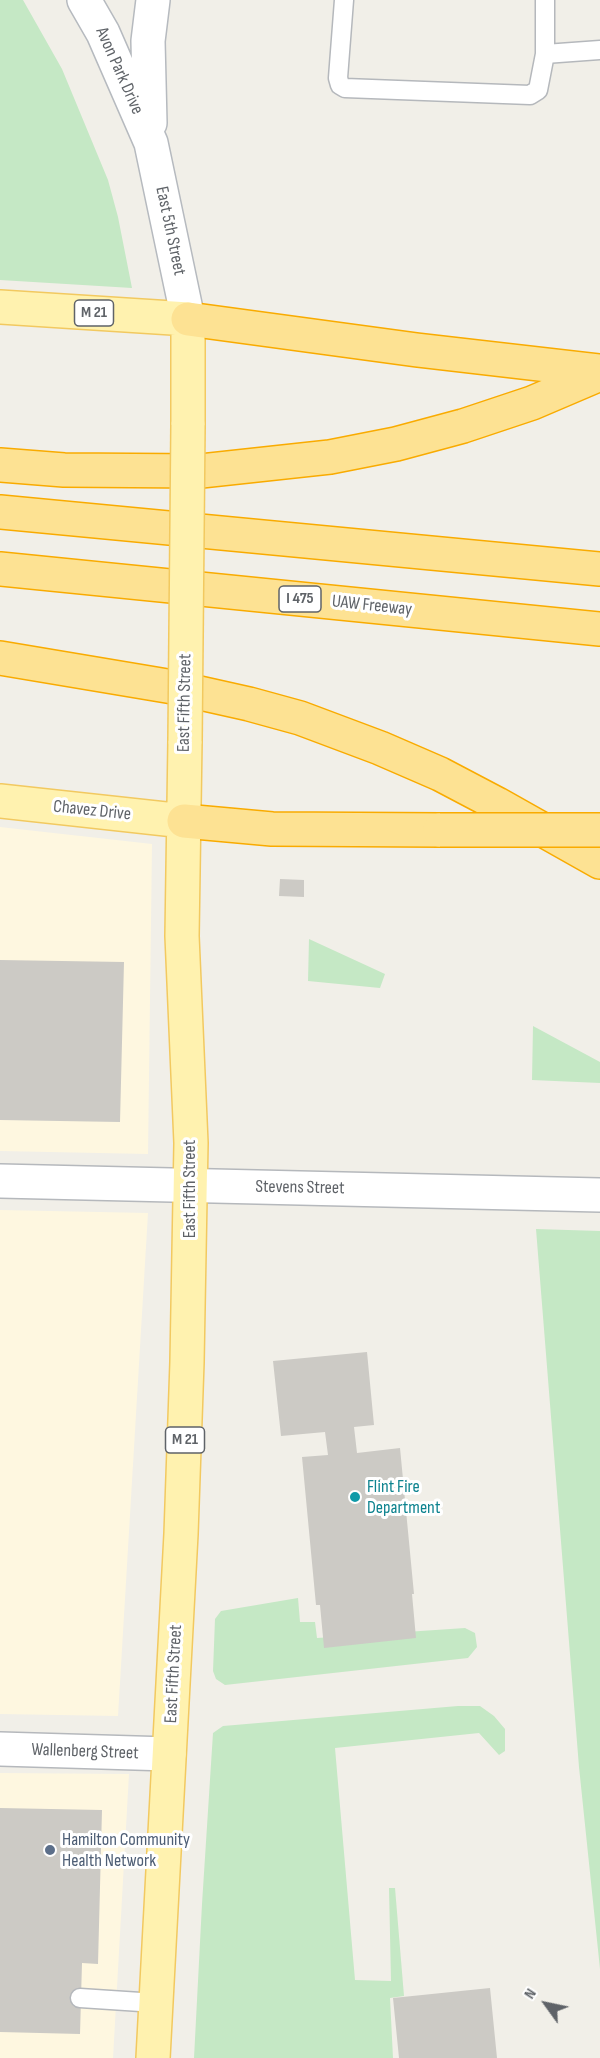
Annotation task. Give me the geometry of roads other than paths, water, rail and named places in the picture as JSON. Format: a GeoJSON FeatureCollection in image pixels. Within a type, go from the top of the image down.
{"type":"FeatureCollection","features":[{"type":"Feature","properties":{"kind":"highway"},"geometry":{"type":"LineString","coordinates":[[188,319],[600,373]]}},
{"type":"Feature","properties":{"kind":"highway"},"geometry":{"type":"LineString","coordinates":[[0,465],[64,470],[201,471],[330,457],[396,444],[463,426],[532,403],[600,373]]}},
{"type":"Feature","properties":{"kind":"highway"},"geometry":{"type":"LineString","coordinates":[[0,512],[600,569]]}},
{"type":"Feature","properties":{"kind":"highway","name":"UAW Freeway"},"geometry":{"type":"LineString","coordinates":[[0,569],[600,628]]}},
{"type":"Feature","properties":{"kind":"highway"},"geometry":{"type":"LineString","coordinates":[[0,658],[173,687],[300,718],[380,748],[440,774],[600,862]]}},
{"type":"Feature","properties":{"kind":"highway"},"geometry":{"type":"LineString","coordinates":[[184,821],[272,829],[600,830]]}},
{"type":"Feature","properties":{"kind":"main road","name":"M 21"},"geometry":{"type":"LineString","coordinates":[[0,307],[188,319]]}},
{"type":"Feature","properties":{"kind":"main road","name":"East Fifth Street"},"geometry":{"type":"LineString","coordinates":[[153,2058],[184,1476],[191,1186],[191,1126],[183,973],[182,892],[188,319]]}},
{"type":"Feature","properties":{"kind":"main road","name":"Chavez Drive"},"geometry":{"type":"LineString","coordinates":[[0,801],[184,821]]}},
{"type":"Feature","properties":{"kind":"street","name":"Avon Park Drive"},"geometry":{"type":"LineString","coordinates":[[84,0],[104,33],[151,143]]}},
{"type":"Feature","properties":{"kind":"street"},"geometry":{"type":"LineString","coordinates":[[151,143],[148,41],[153,0]]}},
{"type":"Feature","properties":{"kind":"street","name":"East 5th Street"},"geometry":{"type":"LineString","coordinates":[[151,143],[188,319]]}},
{"type":"Feature","properties":{"kind":"street","name":"Stevens Street"},"geometry":{"type":"LineString","coordinates":[[0,1181],[600,1195]]}},
{"type":"Feature","properties":{"kind":"street","name":"Wallenberg Street"},"geometry":{"type":"LineString","coordinates":[[0,1749],[169,1754]]}},
{"type":"Feature","properties":{"kind":"lane"},"geometry":{"type":"LineString","coordinates":[[344,0],[338,78],[340,85],[345,88],[530,94],[538,90],[544,54],[545,0]]}},
{"type":"Feature","properties":{"kind":"lane"},"geometry":{"type":"LineString","coordinates":[[544,54],[600,50]]}},
{"type":"Feature","properties":{"kind":"lane"},"geometry":{"type":"LineString","coordinates":[[81,1998],[156,2002]]}},
{"type":"Feature","properties":{"kind":"place","name":"Flint Fire Department"},"geometry":{"type":"Point","coordinates":[355,1497]}},
{"type":"Feature","properties":{"kind":"place","name":"Hamilton Community Health Network"},"geometry":{"type":"Point","coordinates":[50,1850]}}]}
